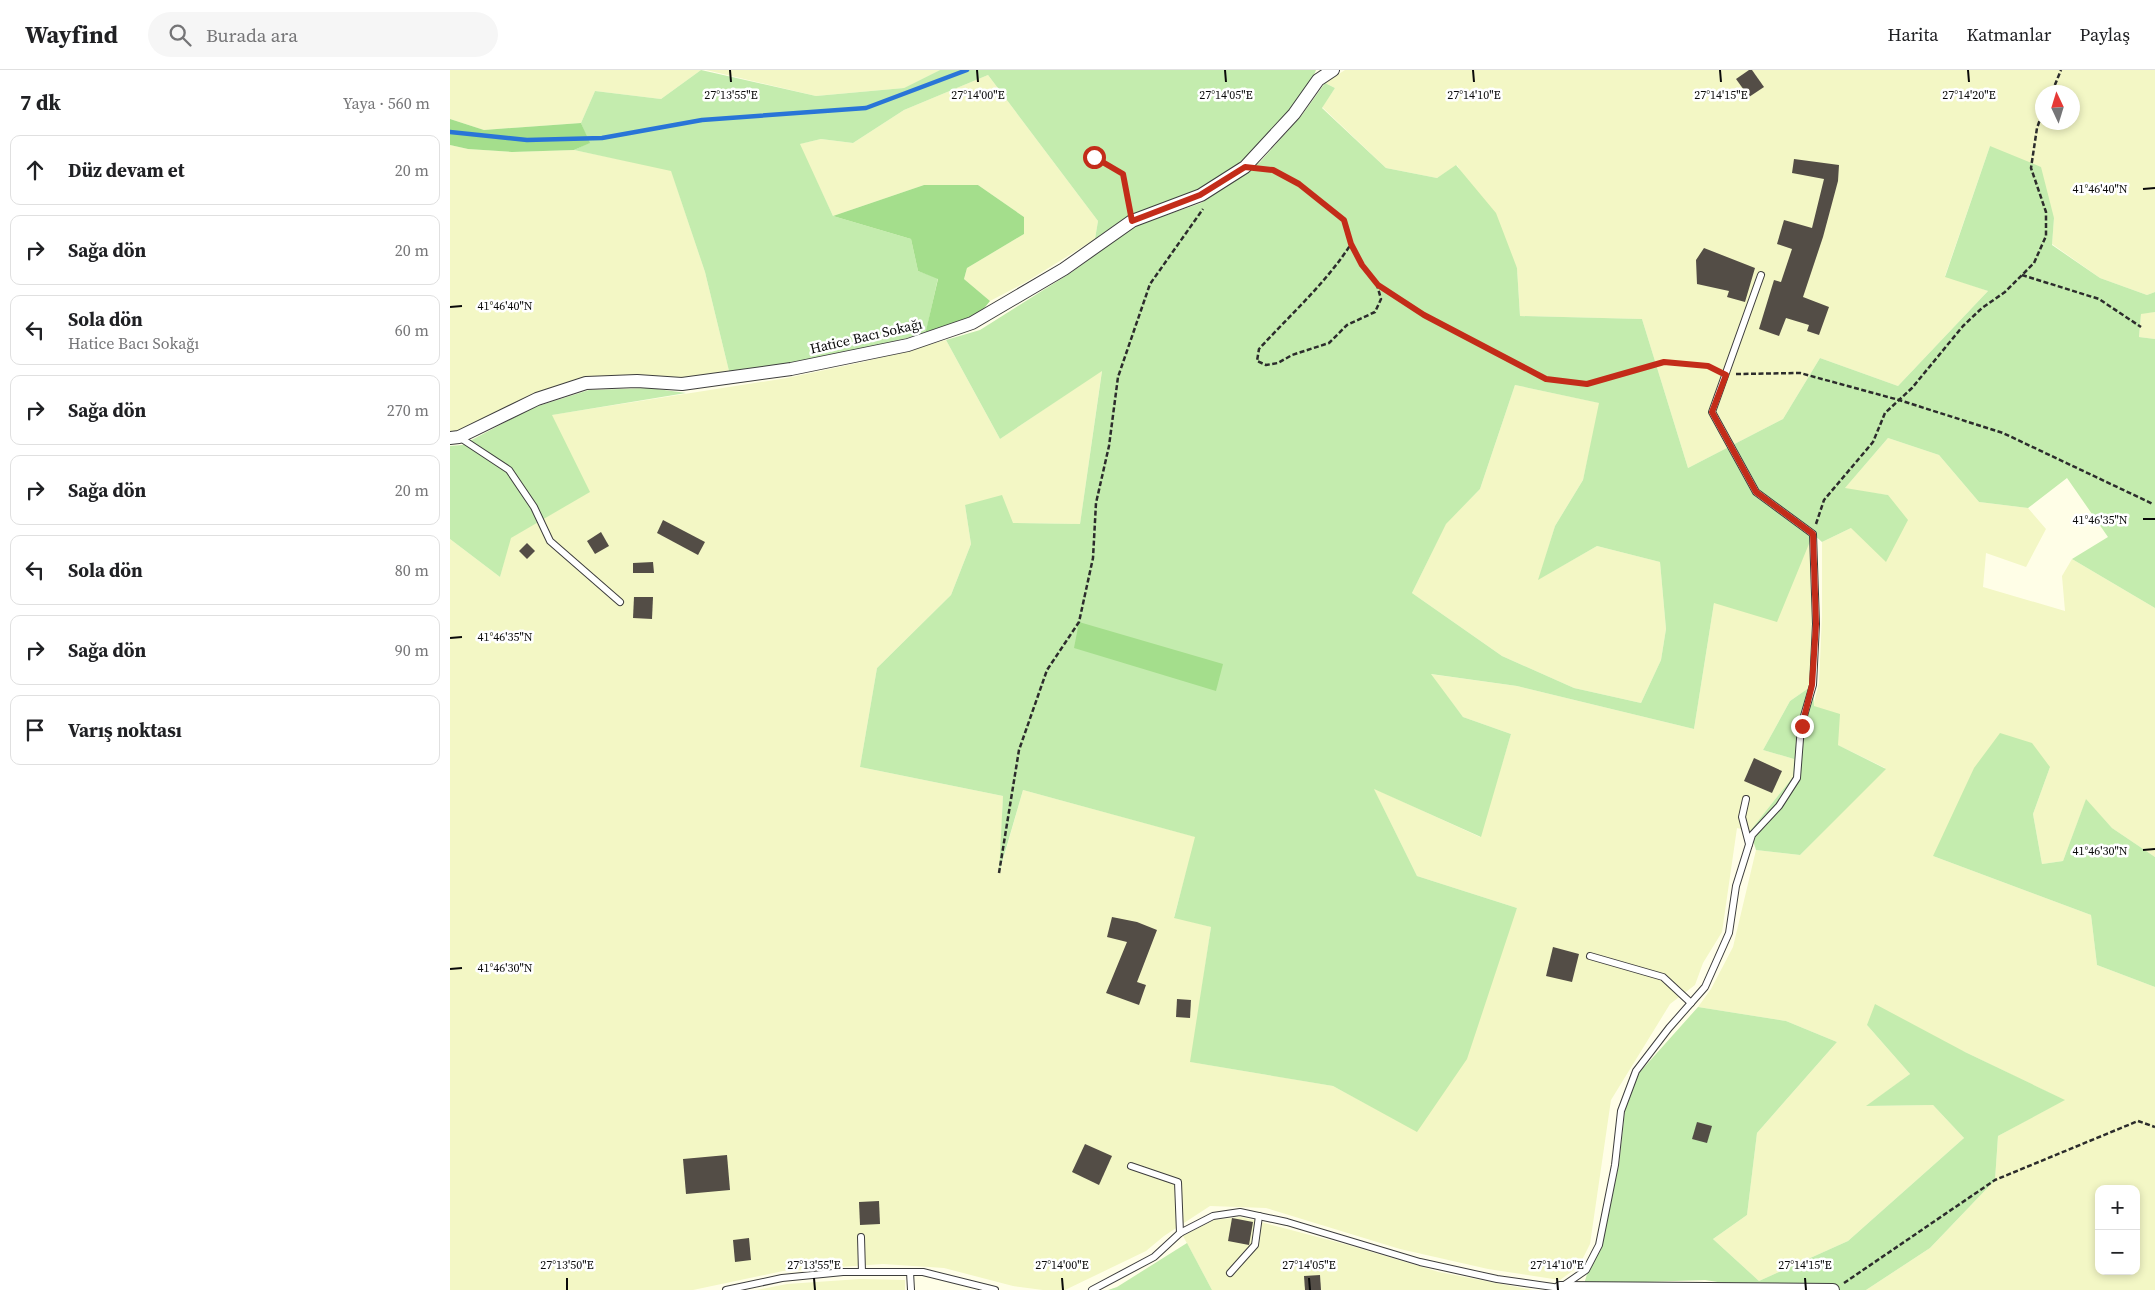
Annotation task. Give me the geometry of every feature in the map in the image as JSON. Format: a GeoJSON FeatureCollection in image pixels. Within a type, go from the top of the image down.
{"type":"FeatureCollection","features":[{"type":"Feature","properties":{"kind":"street","name":"Hatice Bacı Sokağı"},"geometry":{"type":"LineString","coordinates":[[454,438],[537,399],[586,383],[637,381],[682,384],[791,368],[908,345],[972,324],[1064,269],[1132,221],[1200,195],[1245,167],[1294,114],[1320,75],[1333,70]]}},
{"type":"Feature","properties":{"kind":"street"},"geometry":{"type":"LineString","coordinates":[[1552,1288],[1833,1290]]}},
{"type":"Feature","properties":{"kind":"lane"},"geometry":{"type":"LineString","coordinates":[[1092,1290],[1154,1257],[1180,1233],[1213,1216],[1240,1212],[1287,1222],[1420,1262],[1497,1279],[1552,1288],[1586,1270],[1599,1245],[1615,1165],[1621,1111],[1636,1071],[1704,987],[1729,933],[1736,886],[1752,835],[1779,806],[1796,778],[1802,726],[1812,685],[1816,624],[1813,534],[1756,492],[1712,412],[1761,274]]}},
{"type":"Feature","properties":{"kind":"lane"},"geometry":{"type":"LineString","coordinates":[[454,438],[509,470],[534,507],[550,541],[620,602]]}},
{"type":"Feature","properties":{"kind":"lane"},"geometry":{"type":"LineString","coordinates":[[1746,799],[1742,817],[1749,845]]}},
{"type":"Feature","properties":{"kind":"lane"},"geometry":{"type":"LineString","coordinates":[[1590,956],[1663,977],[1691,1003]]}},
{"type":"Feature","properties":{"kind":"lane"},"geometry":{"type":"LineString","coordinates":[[1131,1166],[1178,1182],[1180,1233]]}},
{"type":"Feature","properties":{"kind":"lane"},"geometry":{"type":"LineString","coordinates":[[1230,1273],[1255,1245],[1259,1216]]}},
{"type":"Feature","properties":{"kind":"lane"},"geometry":{"type":"LineString","coordinates":[[861,1237],[862,1272]]}},
{"type":"Feature","properties":{"kind":"lane"},"geometry":{"type":"LineString","coordinates":[[726,1290],[782,1278],[844,1272],[932,1274],[995,1290]]}},
{"type":"Feature","properties":{"kind":"lane"},"geometry":{"type":"LineString","coordinates":[[910,1272],[911,1290]]}},
{"type":"Feature","properties":{"kind":"path"},"geometry":{"type":"LineString","coordinates":[[2055,85],[2062,70]]}},
{"type":"Feature","properties":{"kind":"path"},"geometry":{"type":"LineString","coordinates":[[1813,534],[1824,500],[1874,442],[1885,412],[1934,364],[1963,326],[2034,264],[2046,236],[2046,212],[2031,168],[2037,130]]}},
{"type":"Feature","properties":{"kind":"path"},"geometry":{"type":"LineString","coordinates":[[1094,157],[1123,174],[1132,221]]}},
{"type":"Feature","properties":{"kind":"path"},"geometry":{"type":"LineString","coordinates":[[1245,167],[1273,170],[1299,184],[1344,220],[1351,244],[1362,265],[1378,285],[1424,315],[1546,379],[1587,384],[1664,362],[1708,366],[1726,375],[1800,372],[1899,400],[2003,433],[2153,504]]}},
{"type":"Feature","properties":{"kind":"path"},"geometry":{"type":"LineString","coordinates":[[999,874],[1019,750],[1047,670],[1079,622],[1093,558],[1096,503],[1109,446],[1118,377],[1150,284],[1204,208]]}},
{"type":"Feature","properties":{"kind":"path"},"geometry":{"type":"LineString","coordinates":[[1351,244],[1309,297],[1258,349],[1257,361],[1266,365],[1278,363],[1292,355],[1329,343],[1347,325],[1374,312],[1381,299],[1378,285]]}},
{"type":"Feature","properties":{"kind":"path"},"geometry":{"type":"LineString","coordinates":[[2022,275],[2099,299],[2141,327]]}},
{"type":"Feature","properties":{"kind":"path"},"geometry":{"type":"LineString","coordinates":[[1833,1290],[1995,1180],[2138,1121],[2155,1127]]}},
{"type":"Feature","properties":{"kind":"green space"},"geometry":{"type":"Polygon","coordinates":[[[450,70],[701,70],[661,99],[595,91],[581,123],[484,130],[450,119],[450,70]]]}},
{"type":"Feature","properties":{"kind":"green space"},"geometry":{"type":"Polygon","coordinates":[[[701,70],[816,96],[904,88],[940,70],[1316,70],[1308,87],[1283,122],[1249,155],[1231,169],[1198,191],[1127,218],[1095,239],[1098,221],[988,75],[904,110],[853,143],[821,139],[800,144],[833,216],[911,239],[918,271],[938,278],[926,332],[878,346],[828,356],[729,371],[705,272],[671,171],[574,150],[589,143],[581,123],[595,91],[661,99],[701,70]]]}},
{"type":"Feature","properties":{"kind":"green space"},"geometry":{"type":"Polygon","coordinates":[[[706,70],[940,70],[904,88],[816,96],[706,70]]]}},
{"type":"Feature","properties":{"kind":"green space"},"geometry":{"type":"Polygon","coordinates":[[[1345,70],[2155,70],[2155,292],[2147,295],[2100,278],[2052,244],[2054,218],[1990,146],[1945,276],[1988,291],[1898,386],[1820,358],[1783,419],[1688,468],[1642,319],[1520,316],[1517,268],[1457,165],[1437,178],[1386,168],[1322,107],[1335,88],[1325,83],[1345,70]]]}},
{"type":"Feature","properties":{"kind":"green space"},"geometry":{"type":"Polygon","coordinates":[[[988,75],[1098,221],[1095,239],[1026,282],[990,301],[964,279],[967,268],[1024,234],[1024,217],[978,185],[924,185],[833,216],[799,144],[821,139],[853,143],[904,110],[988,75]]]}},
{"type":"Feature","properties":{"kind":"green space"},"geometry":{"type":"Polygon","coordinates":[[[1325,83],[1335,88],[1322,108],[1386,168],[1437,178],[1456,165],[1496,213],[1517,268],[1520,316],[1642,319],[1688,468],[1783,419],[1820,358],[1898,386],[1988,291],[1945,277],[1990,146],[2041,167],[2054,218],[2052,245],[2100,278],[2147,295],[2155,292],[2155,312],[2141,314],[2139,337],[2155,339],[2155,608],[2072,559],[2108,537],[2067,478],[2028,508],[1979,502],[1939,455],[1888,438],[1845,488],[1888,495],[1908,520],[1886,562],[1851,528],[1822,542],[1813,534],[1777,622],[1714,603],[1694,729],[1517,686],[1431,674],[1463,717],[1511,734],[1481,837],[1374,789],[1417,876],[1517,908],[1467,1059],[1417,1132],[1333,1086],[1190,1062],[1211,927],[1174,918],[1195,837],[1023,790],[999,873],[1003,796],[860,767],[877,668],[951,595],[971,544],[965,505],[1002,495],[1013,523],[1080,524],[1102,371],[1000,439],[946,340],[980,330],[1072,272],[1135,226],[1201,203],[1260,162],[1302,115],[1325,83]],[[1515,385],[1480,489],[1446,524],[1412,593],[1502,656],[1574,688],[1641,703],[1661,660],[1666,629],[1660,562],[1597,546],[1538,580],[1555,526],[1583,480],[1599,403],[1515,385]]]}},
{"type":"Feature","properties":{"kind":"green space"},"geometry":{"type":"Polygon","coordinates":[[[450,119],[484,130],[581,123],[590,143],[574,150],[512,152],[468,149],[450,145],[450,119]]]}},
{"type":"Feature","properties":{"kind":"green space"},"geometry":{"type":"Polygon","coordinates":[[[450,145],[468,149],[512,152],[574,150],[671,170],[705,272],[729,371],[650,382],[586,383],[458,434],[450,432],[450,145]]]}},
{"type":"Feature","properties":{"kind":"green space"},"geometry":{"type":"Polygon","coordinates":[[[924,185],[978,185],[1024,217],[1024,234],[967,268],[964,279],[990,301],[972,323],[924,339],[938,279],[918,271],[911,239],[833,216],[924,185]]]}},
{"type":"Feature","properties":{"kind":"green space"},"geometry":{"type":"Polygon","coordinates":[[[2155,312],[2155,339],[2139,337],[2141,313],[2155,312]]]}},
{"type":"Feature","properties":{"kind":"green space"},"geometry":{"type":"Polygon","coordinates":[[[946,340],[1000,439],[1102,370],[1080,524],[1013,523],[965,505],[971,544],[951,595],[877,668],[860,767],[1003,796],[1000,871],[1023,790],[1196,837],[1174,917],[1211,927],[1191,1062],[1333,1086],[1417,1131],[1517,908],[1417,876],[1373,788],[1480,837],[1511,734],[1463,717],[1430,674],[1517,686],[1694,729],[1714,603],[1813,534],[1816,624],[1813,685],[1790,701],[1763,750],[1794,759],[1793,777],[1750,831],[1737,828],[1722,932],[1703,963],[1695,985],[1670,1004],[1611,1100],[1590,1244],[1579,1266],[1560,1280],[1488,1269],[1400,1249],[1266,1208],[1210,1206],[1164,1236],[1146,1251],[1065,1290],[1043,1290],[1013,1286],[944,1268],[883,1264],[783,1271],[693,1290],[450,1290],[450,539],[500,577],[510,538],[589,492],[551,415],[787,378],[863,362],[946,340]]]}},
{"type":"Feature","properties":{"kind":"green space"},"geometry":{"type":"Polygon","coordinates":[[[1515,385],[1600,403],[1583,480],[1555,526],[1539,579],[1597,546],[1660,562],[1666,629],[1661,660],[1641,703],[1574,688],[1502,656],[1412,593],[1446,523],[1480,489],[1515,385]]]}},
{"type":"Feature","properties":{"kind":"green space"},"geometry":{"type":"Polygon","coordinates":[[[650,388],[686,393],[552,415],[590,492],[511,538],[500,577],[450,539],[450,446],[462,445],[532,408],[589,390],[650,388]]]}},
{"type":"Feature","properties":{"kind":"green space"},"geometry":{"type":"Polygon","coordinates":[[[1888,438],[1939,455],[1979,502],[2028,508],[2046,529],[2026,567],[1986,553],[1983,587],[2065,611],[2062,576],[2072,559],[2155,608],[2155,857],[2112,828],[2086,800],[2063,861],[2042,864],[2033,814],[2050,767],[1933,856],[2091,915],[2097,965],[2155,987],[2155,1290],[1866,1290],[1930,1248],[1995,1180],[1998,1136],[2064,1100],[1965,1052],[1867,1025],[1910,1074],[1867,1106],[1933,1105],[1964,1138],[1848,1241],[1759,1281],[1713,1239],[1747,1215],[1757,1133],[1837,1042],[1786,1021],[1698,1007],[1711,989],[1733,947],[1756,850],[1800,855],[1885,768],[1838,745],[1813,706],[1819,683],[1822,616],[1822,542],[1851,528],[1888,495],[1844,489],[1888,438]]]}},
{"type":"Feature","properties":{"kind":"green space"},"geometry":{"type":"Polygon","coordinates":[[[1079,622],[1223,664],[1216,691],[1074,648],[1079,622]]]}},
{"type":"Feature","properties":{"kind":"green space"},"geometry":{"type":"Polygon","coordinates":[[[1813,685],[1814,706],[1840,714],[1838,745],[1886,769],[1800,855],[1756,850],[1750,831],[1793,777],[1794,759],[1763,750],[1790,701],[1813,685]]]}},
{"type":"Feature","properties":{"kind":"green space"},"geometry":{"type":"Polygon","coordinates":[[[2000,733],[2032,743],[2050,767],[2033,814],[2042,864],[2063,861],[2086,799],[2112,828],[2155,857],[2155,987],[2097,965],[2091,915],[1933,856],[1974,768],[2000,733]]]}},
{"type":"Feature","properties":{"kind":"green space"},"geometry":{"type":"Polygon","coordinates":[[[1875,1004],[1965,1052],[2065,1100],[1998,1136],[1995,1180],[1930,1248],[1866,1290],[1769,1290],[1705,1280],[1584,1284],[1588,1271],[1602,1245],[1619,1164],[1625,1110],[1639,1073],[1698,1007],[1786,1021],[1837,1042],[1757,1133],[1747,1215],[1713,1239],[1759,1281],[1848,1241],[1964,1138],[1933,1105],[1866,1106],[1910,1074],[1867,1025],[1875,1004]]]}},
{"type":"Feature","properties":{"kind":"green space"},"geometry":{"type":"Polygon","coordinates":[[[1241,1217],[1348,1245],[1439,1272],[1533,1290],[1212,1290],[1183,1236],[1214,1220],[1241,1217]]]}},
{"type":"Feature","properties":{"kind":"green space"},"geometry":{"type":"Polygon","coordinates":[[[1187,1243],[1212,1290],[1108,1290],[1117,1287],[1187,1243]]]}},
{"type":"Feature","properties":{"kind":"green space"},"geometry":{"type":"Polygon","coordinates":[[[860,1279],[905,1280],[905,1290],[757,1290],[787,1284],[860,1279]]]}},
{"type":"Feature","properties":{"kind":"building"},"geometry":{"type":"Polygon","coordinates":[[[1752,70],[1764,87],[1749,97],[1736,79],[1752,70]]]}},
{"type":"Feature","properties":{"kind":"building"},"geometry":{"type":"Polygon","coordinates":[[[1794,159],[1839,165],[1838,181],[1823,237],[1803,297],[1829,307],[1819,335],[1807,331],[1809,325],[1786,318],[1779,336],[1759,329],[1774,280],[1781,282],[1792,249],[1777,244],[1784,220],[1812,228],[1824,179],[1792,173],[1794,159]]]}},
{"type":"Feature","properties":{"kind":"building"},"geometry":{"type":"Polygon","coordinates":[[[1704,248],[1755,268],[1745,302],[1727,297],[1729,291],[1697,284],[1696,260],[1704,248]]]}},
{"type":"Feature","properties":{"kind":"building"},"geometry":{"type":"Polygon","coordinates":[[[663,520],[705,542],[698,555],[657,533],[663,520]]]}},
{"type":"Feature","properties":{"kind":"building"},"geometry":{"type":"Polygon","coordinates":[[[601,532],[609,546],[595,554],[587,541],[601,532]]]}},
{"type":"Feature","properties":{"kind":"building"},"geometry":{"type":"Polygon","coordinates":[[[527,543],[535,551],[527,559],[519,551],[527,543]]]}},
{"type":"Feature","properties":{"kind":"building"},"geometry":{"type":"Polygon","coordinates":[[[653,562],[654,573],[633,573],[633,563],[653,562]]]}},
{"type":"Feature","properties":{"kind":"building"},"geometry":{"type":"Polygon","coordinates":[[[634,597],[653,597],[652,619],[633,618],[634,597]]]}},
{"type":"Feature","properties":{"kind":"building"},"geometry":{"type":"Polygon","coordinates":[[[1754,758],[1782,771],[1772,793],[1744,781],[1754,758]]]}},
{"type":"Feature","properties":{"kind":"building"},"geometry":{"type":"Polygon","coordinates":[[[1112,917],[1137,922],[1157,930],[1137,982],[1146,985],[1139,1005],[1106,993],[1127,942],[1107,937],[1112,917]]]}},
{"type":"Feature","properties":{"kind":"building"},"geometry":{"type":"Polygon","coordinates":[[[1553,947],[1579,954],[1572,982],[1546,976],[1553,947]]]}},
{"type":"Feature","properties":{"kind":"building"},"geometry":{"type":"Polygon","coordinates":[[[1177,999],[1191,1000],[1190,1018],[1176,1017],[1177,999]]]}},
{"type":"Feature","properties":{"kind":"building"},"geometry":{"type":"Polygon","coordinates":[[[1697,1122],[1712,1126],[1707,1143],[1692,1139],[1697,1122]]]}},
{"type":"Feature","properties":{"kind":"building"},"geometry":{"type":"Polygon","coordinates":[[[1085,1144],[1112,1156],[1099,1185],[1072,1172],[1085,1144]]]}},
{"type":"Feature","properties":{"kind":"building"},"geometry":{"type":"Polygon","coordinates":[[[727,1155],[730,1190],[686,1194],[683,1159],[727,1155]]]}},
{"type":"Feature","properties":{"kind":"building"},"geometry":{"type":"Polygon","coordinates":[[[879,1201],[880,1224],[860,1225],[859,1202],[879,1201]]]}},
{"type":"Feature","properties":{"kind":"building"},"geometry":{"type":"Polygon","coordinates":[[[1232,1218],[1253,1222],[1249,1245],[1228,1241],[1232,1218]]]}},
{"type":"Feature","properties":{"kind":"building"},"geometry":{"type":"Polygon","coordinates":[[[749,1238],[751,1260],[735,1262],[733,1240],[749,1238]]]}},
{"type":"Feature","properties":{"kind":"building"},"geometry":{"type":"Polygon","coordinates":[[[1320,1275],[1321,1290],[1305,1290],[1304,1276],[1320,1275]]]}},
{"type":"Feature","properties":{"kind":"waterway"},"geometry":{"type":"LineString","coordinates":[[450,132],[527,140],[602,138],[702,120],[866,108],[967,70]]}},
{"type":"Feature","properties":{"kind":"route"},"geometry":{"type":"LineString","coordinates":[[1094,157],[1123,174],[1132,221],[1200,195],[1245,167],[1273,170],[1299,184],[1344,220],[1351,244],[1362,265],[1378,285],[1424,315],[1546,379],[1587,384],[1664,362],[1708,366],[1726,375],[1712,412],[1756,492],[1813,534],[1816,624],[1812,685],[1802,726]]}}]}
